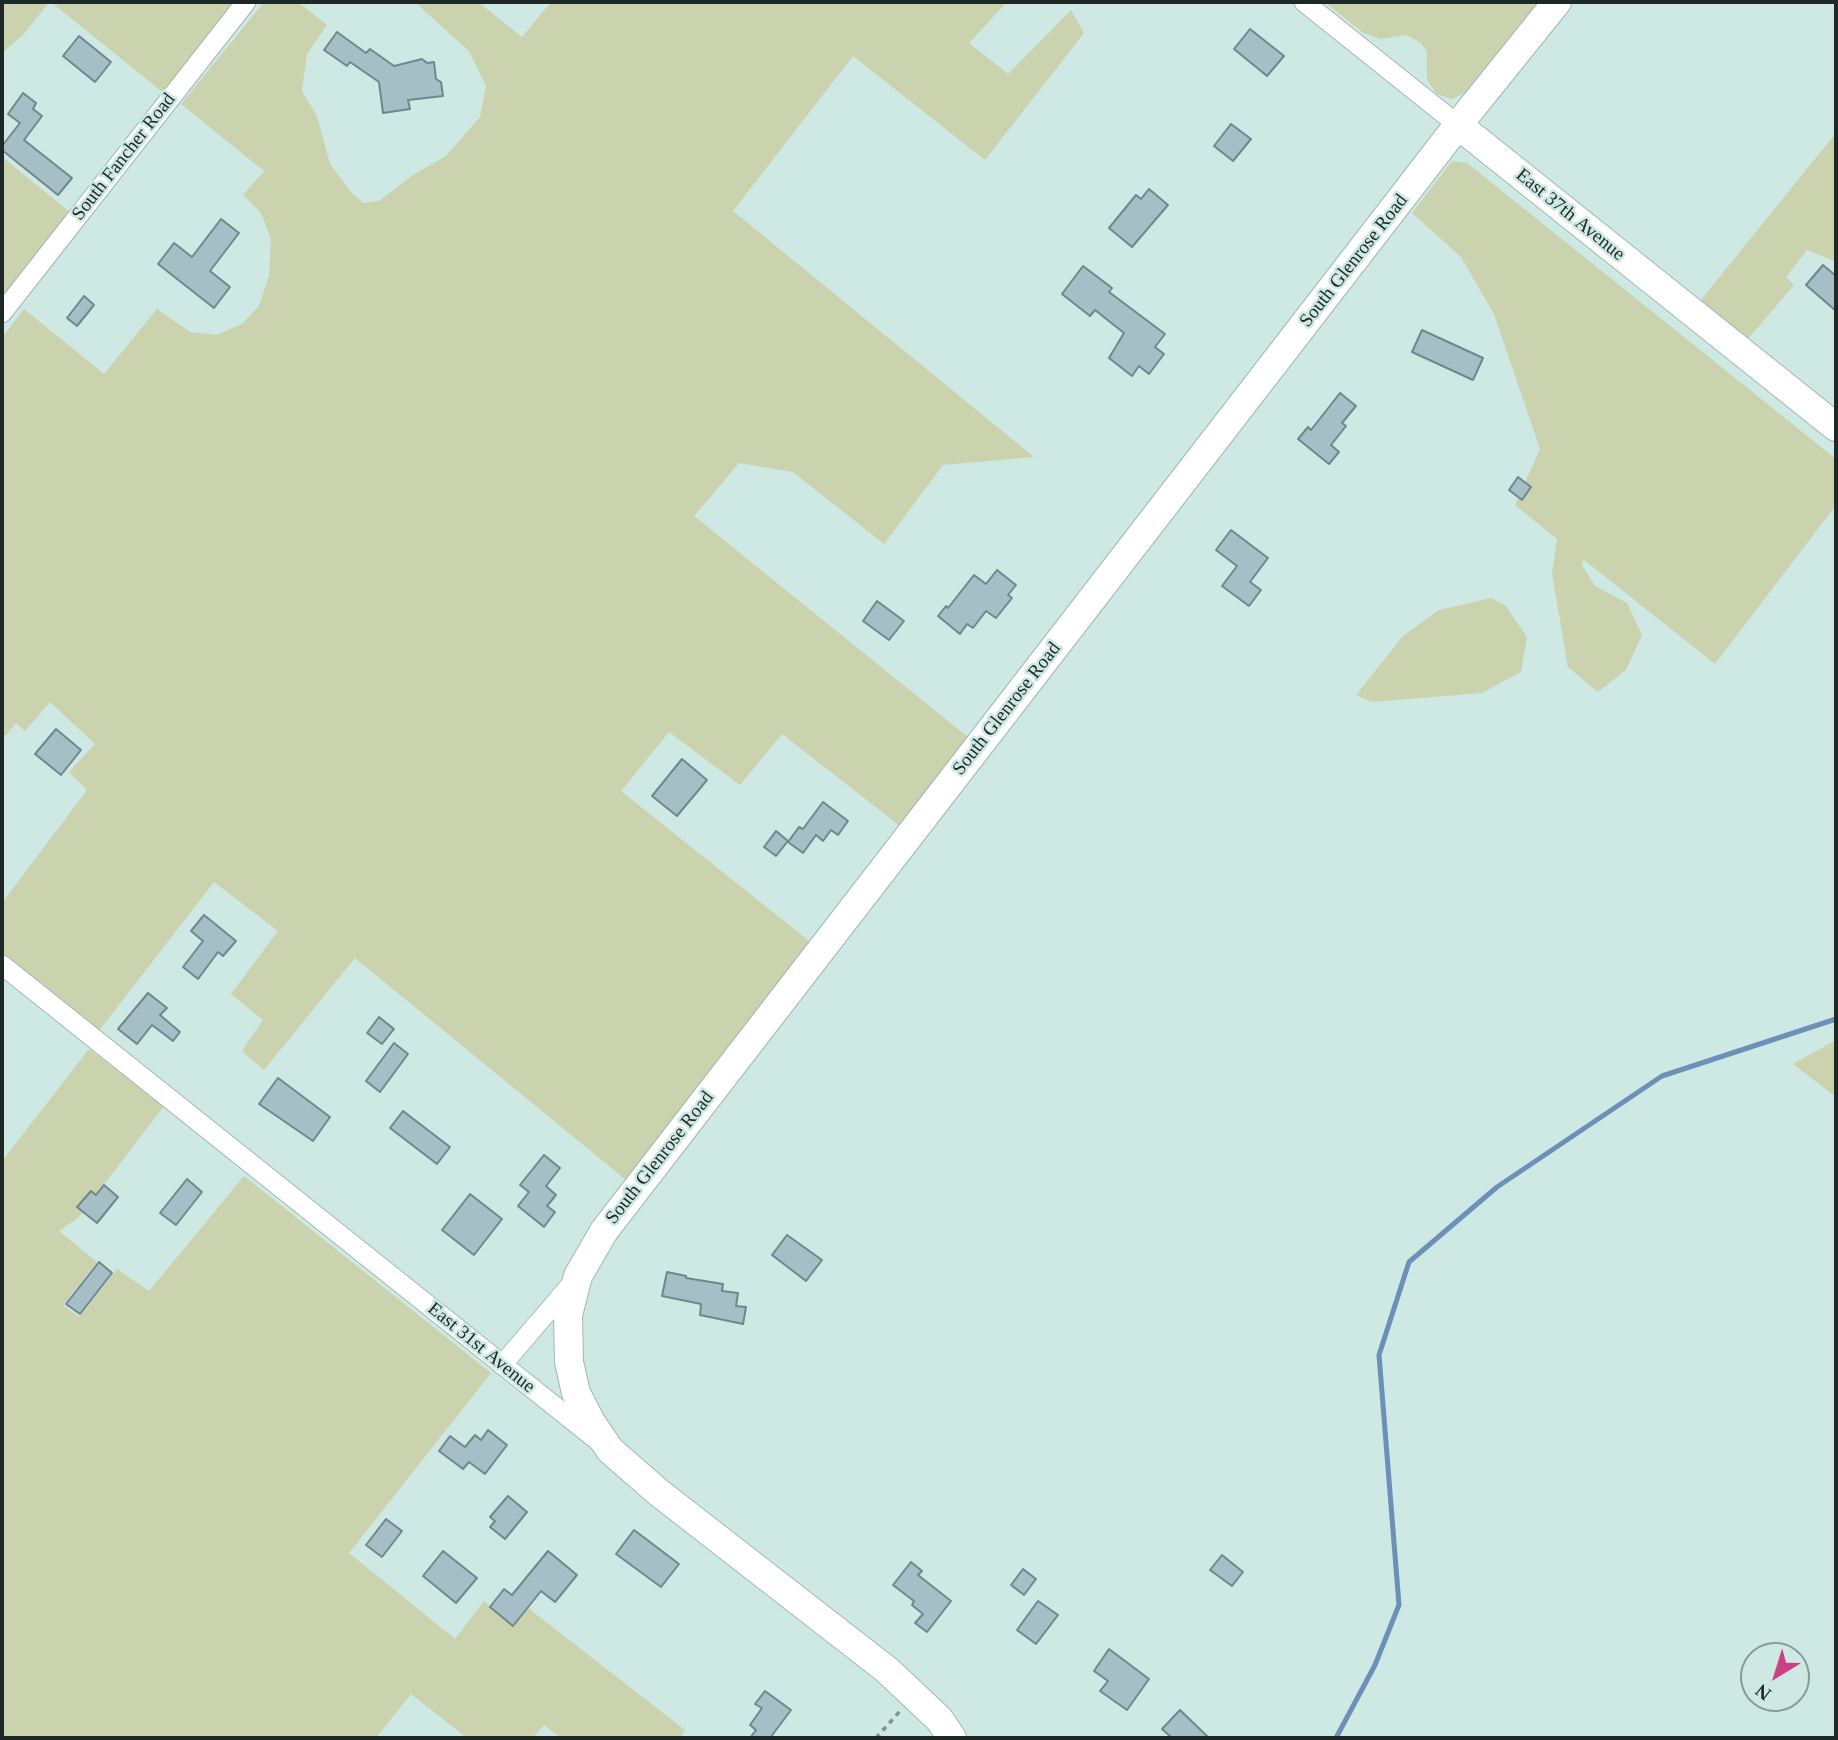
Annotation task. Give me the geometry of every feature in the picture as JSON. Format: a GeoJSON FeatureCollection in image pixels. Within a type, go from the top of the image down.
{"type":"FeatureCollection","features":[{"type":"Feature","properties":{"kind":"street","name":"South Fancher Road"},"geometry":{"type":"LineString","coordinates":[[2,313],[246,2]]}},
{"type":"Feature","properties":{"kind":"street","name":"East 37th Avenue"},"geometry":{"type":"LineString","coordinates":[[1304,2],[1836,427]]}},
{"type":"Feature","properties":{"kind":"street","name":"South Glenrose Road"},"geometry":{"type":"LineString","coordinates":[[610,1450],[576,1393],[569,1362],[568,1315],[578,1276],[604,1231],[1458,125],[1556,2]]}},
{"type":"Feature","properties":{"kind":"street","name":"East 31st Avenue"},"geometry":{"type":"LineString","coordinates":[[2,965],[610,1450],[658,1492],[887,1670],[939,1719],[952,1738]]}},
{"type":"Feature","properties":{"kind":"street"},"geometry":{"type":"LineString","coordinates":[[502,1366],[578,1276]]}},
{"type":"Feature","properties":{"kind":"path"},"geometry":{"type":"LineString","coordinates":[[876,1738],[913,1695]]}},
{"type":"Feature","properties":{"kind":"green space"},"geometry":{"type":"Polygon","coordinates":[[[2,2],[49,2],[24,34],[2,53],[2,2]]]}},
{"type":"Feature","properties":{"kind":"green space"},"geometry":{"type":"Polygon","coordinates":[[[51,2],[237,2],[166,95],[51,2]]]}},
{"type":"Feature","properties":{"kind":"green space"},"geometry":{"type":"Polygon","coordinates":[[[264,2],[298,2],[327,25],[307,54],[302,91],[317,116],[330,164],[363,203],[379,201],[413,175],[446,156],[480,117],[486,86],[469,51],[416,3],[407,2],[478,2],[522,37],[551,2],[1007,2],[969,43],[1008,74],[1071,10],[1084,33],[985,160],[853,56],[733,211],[1034,457],[943,465],[884,544],[793,472],[739,463],[694,516],[969,738],[900,826],[782,734],[740,785],[669,732],[621,791],[814,945],[626,1180],[355,958],[264,1070],[242,1051],[263,1020],[231,994],[278,931],[214,882],[98,1032],[2,956],[2,903],[87,790],[69,772],[95,744],[50,702],[25,731],[16,723],[2,740],[2,338],[24,309],[104,374],[157,309],[190,332],[216,335],[242,324],[259,306],[269,276],[271,239],[261,213],[243,195],[264,171],[181,104],[264,2]]]}},
{"type":"Feature","properties":{"kind":"green space"},"geometry":{"type":"Polygon","coordinates":[[[1325,2],[1539,2],[1471,90],[1452,99],[1437,94],[1427,79],[1427,52],[1420,42],[1406,35],[1380,39],[1362,32],[1325,2]]]}},
{"type":"Feature","properties":{"kind":"green space"},"geometry":{"type":"Polygon","coordinates":[[[1836,133],[1836,262],[1807,250],[1786,277],[1794,285],[1747,340],[1700,301],[1836,133]]]}},
{"type":"Feature","properties":{"kind":"green space"},"geometry":{"type":"Polygon","coordinates":[[[2,157],[71,213],[2,301],[2,157]]]}},
{"type":"Feature","properties":{"kind":"green space"},"geometry":{"type":"Polygon","coordinates":[[[1452,161],[1467,163],[1836,459],[1836,505],[1715,664],[1583,559],[1582,565],[1595,586],[1627,603],[1642,635],[1626,670],[1598,692],[1568,667],[1552,574],[1557,539],[1515,505],[1540,449],[1494,314],[1461,257],[1412,213],[1452,161]]]}},
{"type":"Feature","properties":{"kind":"green space"},"geometry":{"type":"Polygon","coordinates":[[[1491,598],[1505,605],[1527,637],[1521,672],[1482,693],[1372,702],[1356,695],[1403,636],[1439,610],[1491,598]]]}},
{"type":"Feature","properties":{"kind":"green space"},"geometry":{"type":"Polygon","coordinates":[[[1836,1040],[1836,1097],[1793,1064],[1836,1040]]]}},
{"type":"Feature","properties":{"kind":"green space"},"geometry":{"type":"Polygon","coordinates":[[[89,1049],[164,1106],[79,1217],[59,1231],[97,1262],[63,1305],[79,1317],[117,1269],[149,1291],[244,1176],[491,1373],[349,1553],[455,1639],[484,1601],[513,1626],[528,1608],[685,1730],[680,1738],[561,1738],[544,1725],[533,1738],[467,1738],[411,1694],[376,1738],[2,1738],[2,1161],[89,1049]]]}},
{"type":"Feature","properties":{"kind":"building"},"geometry":{"type":"Polygon","coordinates":[[[1250,29],[1284,56],[1267,76],[1234,49],[1250,29]]]}},
{"type":"Feature","properties":{"kind":"building"},"geometry":{"type":"Polygon","coordinates":[[[337,32],[366,53],[370,49],[394,66],[422,59],[427,63],[434,62],[436,79],[441,82],[443,96],[408,100],[410,109],[383,113],[379,82],[350,62],[347,66],[324,50],[337,32]]]}},
{"type":"Feature","properties":{"kind":"building"},"geometry":{"type":"Polygon","coordinates":[[[79,36],[111,62],[95,82],[63,56],[79,36]]]}},
{"type":"Feature","properties":{"kind":"building"},"geometry":{"type":"Polygon","coordinates":[[[23,93],[36,103],[33,109],[42,116],[24,140],[72,178],[58,195],[2,150],[2,146],[20,123],[8,114],[23,93]]]}},
{"type":"Feature","properties":{"kind":"building"},"geometry":{"type":"Polygon","coordinates":[[[1231,124],[1251,139],[1233,161],[1214,146],[1231,124]]]}},
{"type":"Feature","properties":{"kind":"building"},"geometry":{"type":"Polygon","coordinates":[[[1149,189],[1168,205],[1132,247],[1109,228],[1136,195],[1141,199],[1149,189]]]}},
{"type":"Feature","properties":{"kind":"building"},"geometry":{"type":"Polygon","coordinates":[[[221,219],[239,233],[210,271],[230,287],[214,308],[158,264],[174,243],[192,257],[221,219]]]}},
{"type":"Feature","properties":{"kind":"building"},"geometry":{"type":"Polygon","coordinates":[[[1823,265],[1836,276],[1836,311],[1806,285],[1823,265]]]}},
{"type":"Feature","properties":{"kind":"building"},"geometry":{"type":"Polygon","coordinates":[[[1083,266],[1112,288],[1109,292],[1165,334],[1155,347],[1164,354],[1149,374],[1139,366],[1132,376],[1109,358],[1124,333],[1095,310],[1090,316],[1062,294],[1083,266]]]}},
{"type":"Feature","properties":{"kind":"building"},"geometry":{"type":"Polygon","coordinates":[[[84,296],[94,305],[77,326],[67,318],[84,296]]]}},
{"type":"Feature","properties":{"kind":"building"},"geometry":{"type":"Polygon","coordinates":[[[1422,330],[1483,358],[1473,380],[1412,352],[1422,330]]]}},
{"type":"Feature","properties":{"kind":"building"},"geometry":{"type":"Polygon","coordinates":[[[1340,393],[1356,406],[1342,423],[1346,426],[1331,445],[1339,452],[1329,464],[1298,439],[1308,427],[1311,430],[1340,393]]]}},
{"type":"Feature","properties":{"kind":"building"},"geometry":{"type":"Polygon","coordinates":[[[1518,477],[1531,487],[1522,500],[1509,490],[1518,477]]]}},
{"type":"Feature","properties":{"kind":"building"},"geometry":{"type":"Polygon","coordinates":[[[1231,530],[1268,558],[1250,582],[1261,590],[1249,606],[1222,586],[1237,566],[1216,550],[1231,530]]]}},
{"type":"Feature","properties":{"kind":"building"},"geometry":{"type":"Polygon","coordinates":[[[997,570],[1016,585],[1008,595],[1012,598],[996,618],[986,611],[973,628],[967,624],[960,634],[938,616],[946,606],[948,608],[974,575],[986,584],[997,570]]]}},
{"type":"Feature","properties":{"kind":"building"},"geometry":{"type":"Polygon","coordinates":[[[877,601],[904,621],[889,640],[863,621],[877,601]]]}},
{"type":"Feature","properties":{"kind":"building"},"geometry":{"type":"Polygon","coordinates":[[[56,729],[81,750],[61,775],[35,754],[56,729]]]}},
{"type":"Feature","properties":{"kind":"building"},"geometry":{"type":"Polygon","coordinates":[[[682,759],[707,780],[677,816],[652,796],[682,759]]]}},
{"type":"Feature","properties":{"kind":"building"},"geometry":{"type":"Polygon","coordinates":[[[823,802],[848,821],[838,835],[831,830],[823,841],[816,835],[803,853],[788,842],[799,827],[803,829],[823,802]]]}},
{"type":"Feature","properties":{"kind":"building"},"geometry":{"type":"Polygon","coordinates":[[[776,831],[788,841],[776,856],[764,847],[776,831]]]}},
{"type":"Feature","properties":{"kind":"building"},"geometry":{"type":"Polygon","coordinates":[[[204,915],[236,941],[223,956],[218,952],[198,979],[183,967],[203,941],[191,931],[204,915]]]}},
{"type":"Feature","properties":{"kind":"building"},"geometry":{"type":"Polygon","coordinates":[[[148,993],[167,1008],[160,1015],[180,1032],[173,1041],[152,1025],[137,1044],[118,1029],[148,993]]]}},
{"type":"Feature","properties":{"kind":"building"},"geometry":{"type":"Polygon","coordinates":[[[379,1017],[394,1029],[382,1044],[367,1033],[379,1017]]]}},
{"type":"Feature","properties":{"kind":"building"},"geometry":{"type":"Polygon","coordinates":[[[394,1043],[408,1054],[380,1092],[366,1081],[394,1043]]]}},
{"type":"Feature","properties":{"kind":"building"},"geometry":{"type":"Polygon","coordinates":[[[278,1078],[330,1117],[313,1141],[259,1104],[278,1078]]]}},
{"type":"Feature","properties":{"kind":"building"},"geometry":{"type":"Polygon","coordinates":[[[403,1111],[450,1147],[437,1164],[390,1128],[403,1111]]]}},
{"type":"Feature","properties":{"kind":"building"},"geometry":{"type":"Polygon","coordinates":[[[544,1155],[560,1168],[546,1186],[556,1195],[547,1206],[555,1212],[544,1227],[518,1206],[529,1192],[520,1185],[544,1155]]]}},
{"type":"Feature","properties":{"kind":"building"},"geometry":{"type":"Polygon","coordinates":[[[187,1179],[202,1192],[176,1225],[160,1213],[187,1179]]]}},
{"type":"Feature","properties":{"kind":"building"},"geometry":{"type":"Polygon","coordinates":[[[104,1185],[118,1197],[97,1223],[77,1207],[91,1191],[96,1195],[104,1185]]]}},
{"type":"Feature","properties":{"kind":"building"},"geometry":{"type":"Polygon","coordinates":[[[470,1194],[502,1219],[474,1255],[442,1230],[470,1194]]]}},
{"type":"Feature","properties":{"kind":"building"},"geometry":{"type":"Polygon","coordinates":[[[787,1235],[822,1260],[806,1281],[772,1255],[787,1235]]]}},
{"type":"Feature","properties":{"kind":"building"},"geometry":{"type":"Polygon","coordinates":[[[99,1262],[112,1273],[80,1314],[66,1304],[99,1262]]]}},
{"type":"Feature","properties":{"kind":"building"},"geometry":{"type":"Polygon","coordinates":[[[667,1272],[723,1284],[722,1291],[738,1293],[736,1306],[746,1307],[743,1324],[700,1315],[701,1304],[662,1296],[667,1272]]]}},
{"type":"Feature","properties":{"kind":"building"},"geometry":{"type":"Polygon","coordinates":[[[488,1430],[507,1445],[485,1474],[469,1462],[463,1469],[439,1451],[450,1436],[465,1447],[475,1435],[481,1440],[488,1430]]]}},
{"type":"Feature","properties":{"kind":"building"},"geometry":{"type":"Polygon","coordinates":[[[508,1496],[527,1512],[505,1539],[490,1527],[495,1521],[490,1517],[508,1496]]]}},
{"type":"Feature","properties":{"kind":"building"},"geometry":{"type":"Polygon","coordinates":[[[386,1519],[402,1531],[382,1557],[366,1545],[386,1519]]]}},
{"type":"Feature","properties":{"kind":"building"},"geometry":{"type":"Polygon","coordinates":[[[634,1530],[679,1564],[661,1587],[616,1554],[634,1530]]]}},
{"type":"Feature","properties":{"kind":"building"},"geometry":{"type":"Polygon","coordinates":[[[443,1551],[477,1578],[456,1603],[423,1576],[443,1551]]]}},
{"type":"Feature","properties":{"kind":"building"},"geometry":{"type":"Polygon","coordinates":[[[548,1551],[577,1575],[555,1602],[541,1591],[513,1626],[490,1607],[504,1589],[512,1595],[548,1551]]]}},
{"type":"Feature","properties":{"kind":"building"},"geometry":{"type":"Polygon","coordinates":[[[1222,1555],[1243,1572],[1232,1586],[1210,1570],[1222,1555]]]}},
{"type":"Feature","properties":{"kind":"building"},"geometry":{"type":"Polygon","coordinates":[[[911,1562],[922,1571],[918,1575],[951,1601],[927,1632],[915,1623],[923,1614],[912,1605],[914,1601],[893,1585],[911,1562]]]}},
{"type":"Feature","properties":{"kind":"building"},"geometry":{"type":"Polygon","coordinates":[[[1023,1569],[1036,1579],[1024,1595],[1011,1585],[1023,1569]]]}},
{"type":"Feature","properties":{"kind":"building"},"geometry":{"type":"Polygon","coordinates":[[[1038,1601],[1058,1615],[1036,1644],[1017,1630],[1038,1601]]]}},
{"type":"Feature","properties":{"kind":"building"},"geometry":{"type":"Polygon","coordinates":[[[1109,1649],[1149,1679],[1127,1710],[1100,1691],[1108,1681],[1094,1671],[1109,1649]]]}},
{"type":"Feature","properties":{"kind":"building"},"geometry":{"type":"Polygon","coordinates":[[[765,1691],[791,1710],[770,1738],[750,1738],[756,1730],[750,1725],[762,1708],[755,1704],[765,1691]]]}},
{"type":"Feature","properties":{"kind":"building"},"geometry":{"type":"Polygon","coordinates":[[[1180,1710],[1209,1738],[1172,1738],[1162,1729],[1180,1710]]]}},
{"type":"Feature","properties":{"kind":"waterway"},"geometry":{"type":"LineString","coordinates":[[1336,1738],[1375,1665],[1399,1605],[1379,1355],[1409,1262],[1497,1187],[1662,1076],[1836,1019]]}}]}
